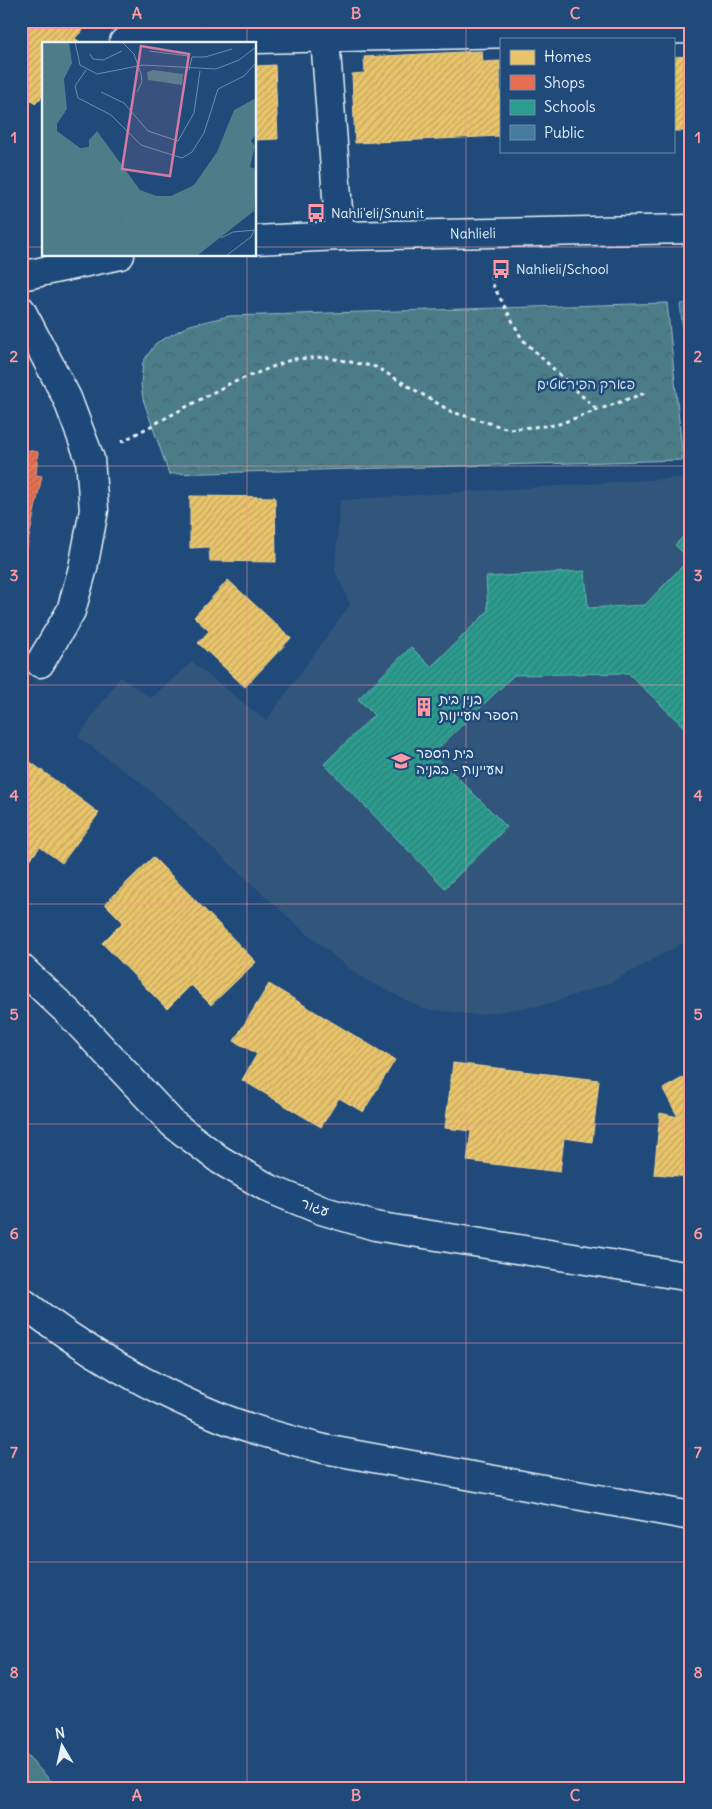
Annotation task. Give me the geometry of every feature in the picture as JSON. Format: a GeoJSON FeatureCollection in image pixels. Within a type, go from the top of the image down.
{"type":"FeatureCollection","features":[{"type":"Feature","properties":{"kind":"street"},"geometry":{"type":"LineString","coordinates":[[124,42],[691,29]]}},
{"type":"Feature","properties":{"kind":"street"},"geometry":{"type":"LineString","coordinates":[[325,38],[340,236]]}},
{"type":"Feature","properties":{"kind":"street","name":"Nahlieli"},"geometry":{"type":"LineString","coordinates":[[256,240],[340,236],[691,229]]}},
{"type":"Feature","properties":{"kind":"street"},"geometry":{"type":"LineString","coordinates":[[21,276],[115,256]]}},
{"type":"Feature","properties":{"kind":"street"},"geometry":{"type":"LineString","coordinates":[[21,310],[67,398],[90,459],[94,510],[83,568],[71,611],[40,663]]}},
{"type":"Feature","properties":{"kind":"street","name":"עגור"},"geometry":{"type":"LineString","coordinates":[[21,968],[69,1013],[173,1124],[220,1160],[270,1189],[321,1210],[375,1226],[691,1277]]}},
{"type":"Feature","properties":{"kind":"street"},"geometry":{"type":"LineString","coordinates":[[21,1301],[96,1354],[135,1377],[178,1399],[223,1418],[272,1435],[324,1449],[691,1516]]}},
{"type":"Feature","properties":{"kind":"path"},"geometry":{"type":"LineString","coordinates":[[488,233],[493,285],[522,339],[597,410]]}},
{"type":"Feature","properties":{"kind":"path"},"geometry":{"type":"LineString","coordinates":[[90,459],[229,384],[293,359],[325,357],[376,367],[452,412],[510,429],[556,425],[645,393]]}},
{"type":"Feature","properties":{"kind":"shaded area","name":"בית הספר מעיינות - בבניה"},"geometry":{"type":"Polygon","coordinates":[[[691,477],[691,931],[682,944],[610,983],[544,1005],[477,1015],[424,1009],[360,977],[301,929],[145,786],[78,737],[120,677],[151,698],[192,662],[266,721],[350,604],[335,571],[340,500],[691,477]]]}},
{"type":"Feature","properties":{"kind":"green space","name":"פארק הפיראטים"},"geometry":{"type":"Polygon","coordinates":[[[667,303],[683,460],[169,474],[143,399],[141,384],[143,362],[156,343],[190,325],[229,316],[667,303]]]}},
{"type":"Feature","properties":{"kind":"green space"},"geometry":{"type":"Polygon","coordinates":[[[21,1750],[58,1788],[21,1788],[21,1750]]]}},
{"type":"Feature","properties":{"kind":"building: Homes"},"geometry":{"type":"Polygon","coordinates":[[[21,21],[74,21],[83,30],[75,38],[80,42],[42,42],[42,97],[35,104],[21,90],[21,21]]]}},
{"type":"Feature","properties":{"kind":"building: Homes"},"geometry":{"type":"Polygon","coordinates":[[[482,51],[483,62],[500,61],[500,136],[355,143],[352,74],[365,73],[364,57],[482,51]]]}},
{"type":"Feature","properties":{"kind":"building: Homes"},"geometry":{"type":"Polygon","coordinates":[[[691,56],[691,131],[674,131],[674,57],[691,56]]]}},
{"type":"Feature","properties":{"kind":"building: Homes"},"geometry":{"type":"Polygon","coordinates":[[[275,65],[278,139],[256,140],[256,66],[275,65]]]}},
{"type":"Feature","properties":{"kind":"building: Homes"},"geometry":{"type":"Polygon","coordinates":[[[190,496],[275,497],[276,562],[210,561],[209,547],[190,548],[190,496]]]}},
{"type":"Feature","properties":{"kind":"building: Homes"},"geometry":{"type":"Polygon","coordinates":[[[228,580],[291,638],[245,687],[198,643],[209,631],[194,617],[228,580]]]}},
{"type":"Feature","properties":{"kind":"building: Homes"},"geometry":{"type":"Polygon","coordinates":[[[21,755],[99,813],[62,863],[40,847],[21,871],[21,755]]]}},
{"type":"Feature","properties":{"kind":"building: Homes"},"geometry":{"type":"Polygon","coordinates":[[[153,857],[256,962],[211,1005],[191,985],[167,1009],[102,943],[123,922],[105,904],[153,857]]]}},
{"type":"Feature","properties":{"kind":"building: Homes"},"geometry":{"type":"Polygon","coordinates":[[[269,984],[395,1060],[363,1112],[339,1098],[321,1127],[242,1080],[257,1054],[234,1041],[269,984]]]}},
{"type":"Feature","properties":{"kind":"building: Homes"},"geometry":{"type":"Polygon","coordinates":[[[453,1063],[599,1080],[592,1142],[564,1138],[560,1172],[467,1161],[471,1131],[445,1128],[453,1063]]]}},
{"type":"Feature","properties":{"kind":"building: Homes"},"geometry":{"type":"Polygon","coordinates":[[[691,1073],[691,1177],[654,1174],[660,1113],[678,1117],[663,1089],[691,1073]]]}},
{"type":"Feature","properties":{"kind":"building: Shops"},"geometry":{"type":"Polygon","coordinates":[[[21,449],[38,452],[36,475],[42,476],[27,547],[21,545],[21,449]]]}},
{"type":"Feature","properties":{"kind":"building: Schools","name":"בנין בית הספר מעיינות"},"geometry":{"type":"Polygon","coordinates":[[[691,529],[690,733],[628,673],[514,675],[433,753],[507,827],[445,888],[324,764],[374,715],[358,699],[411,647],[431,667],[488,611],[486,577],[585,571],[588,608],[645,605],[689,559],[675,545],[691,529]]]}},
{"type":"Feature","properties":{"kind":"building: Public"},"geometry":{"type":"Polygon","coordinates":[[[691,303],[691,403],[680,304],[691,303]]]}},
{"type":"Feature","properties":{"kind":"place","name":"Nahli'eli/Snunit"},"geometry":{"type":"Point","coordinates":[316,213]}},
{"type":"Feature","properties":{"kind":"place","name":"Nahlieli/School"},"geometry":{"type":"Point","coordinates":[501,269]}},
{"type":"Feature","properties":{"kind":"place","name":"בנין בית הספר מעיינות"},"geometry":{"type":"Point","coordinates":[424,707]}},
{"type":"Feature","properties":{"kind":"place","name":"בית הספר מעיינות - בבניה"},"geometry":{"type":"Point","coordinates":[401,761]}}]}
